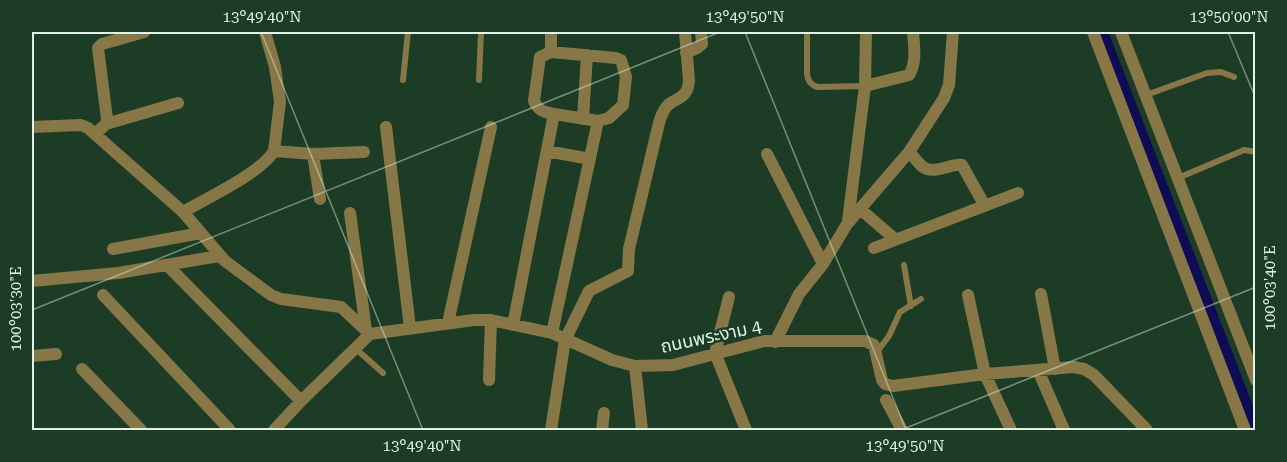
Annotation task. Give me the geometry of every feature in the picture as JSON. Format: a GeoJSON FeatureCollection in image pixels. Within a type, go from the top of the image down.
{"type":"FeatureCollection","features":[{"type":"Feature","properties":{"kind":"street"},"geometry":{"type":"LineString","coordinates":[[106,124],[98,48],[102,44],[144,32]]}},
{"type":"Feature","properties":{"kind":"street"},"geometry":{"type":"LineString","coordinates":[[183,212],[257,169],[274,151],[280,102],[275,67],[265,32]]}},
{"type":"Feature","properties":{"kind":"street"},"geometry":{"type":"LineString","coordinates":[[551,32],[551,52]]}},
{"type":"Feature","properties":{"kind":"street"},"geometry":{"type":"LineString","coordinates":[[551,430],[565,340],[589,291],[628,271],[629,249],[659,123],[668,105],[682,98],[688,89],[685,32]]}},
{"type":"Feature","properties":{"kind":"street"},"geometry":{"type":"LineString","coordinates":[[686,53],[702,44],[701,32]]}},
{"type":"Feature","properties":{"kind":"street"},"geometry":{"type":"LineString","coordinates":[[847,224],[865,86],[866,32]]}},
{"type":"Feature","properties":{"kind":"street"},"geometry":{"type":"LineString","coordinates":[[865,86],[909,75],[913,69],[914,59],[913,32]]}},
{"type":"Feature","properties":{"kind":"street"},"geometry":{"type":"LineString","coordinates":[[775,342],[799,294],[823,264],[847,224],[909,152],[945,98],[952,32]]}},
{"type":"Feature","properties":{"kind":"street"},"geometry":{"type":"LineString","coordinates":[[1093,32],[1245,430]]}},
{"type":"Feature","properties":{"kind":"street"},"geometry":{"type":"LineString","coordinates":[[1121,32],[1256,380]]}},
{"type":"Feature","properties":{"kind":"street"},"geometry":{"type":"LineString","coordinates":[[551,52],[586,55],[621,60],[625,70],[623,105],[609,118],[598,121],[554,114],[536,107],[534,101],[540,57],[551,52]]}},
{"type":"Feature","properties":{"kind":"street"},"geometry":{"type":"LineString","coordinates":[[583,118],[586,55]]}},
{"type":"Feature","properties":{"kind":"street"},"geometry":{"type":"LineString","coordinates":[[95,134],[106,124],[178,103]]}},
{"type":"Feature","properties":{"kind":"street"},"geometry":{"type":"LineString","coordinates":[[513,325],[554,114]]}},
{"type":"Feature","properties":{"kind":"street"},"geometry":{"type":"LineString","coordinates":[[552,333],[598,121]]}},
{"type":"Feature","properties":{"kind":"street"},"geometry":{"type":"LineString","coordinates":[[32,127],[81,125],[88,128],[183,212],[219,256],[271,295],[281,299],[341,307],[368,332]]}},
{"type":"Feature","properties":{"kind":"street"},"geometry":{"type":"LineString","coordinates":[[386,127],[410,328]]}},
{"type":"Feature","properties":{"kind":"street"},"geometry":{"type":"LineString","coordinates":[[448,323],[491,127]]}},
{"type":"Feature","properties":{"kind":"street"},"geometry":{"type":"LineString","coordinates":[[274,151],[313,154],[364,152]]}},
{"type":"Feature","properties":{"kind":"street"},"geometry":{"type":"LineString","coordinates":[[547,151],[590,159]]}},
{"type":"Feature","properties":{"kind":"street"},"geometry":{"type":"LineString","coordinates":[[909,152],[924,168],[929,170],[963,165],[986,206]]}},
{"type":"Feature","properties":{"kind":"street"},"geometry":{"type":"LineString","coordinates":[[313,154],[320,199]]}},
{"type":"Feature","properties":{"kind":"street"},"geometry":{"type":"LineString","coordinates":[[767,154],[823,264]]}},
{"type":"Feature","properties":{"kind":"street"},"geometry":{"type":"LineString","coordinates":[[874,248],[1018,193]]}},
{"type":"Feature","properties":{"kind":"street"},"geometry":{"type":"LineString","coordinates":[[860,209],[895,239]]}},
{"type":"Feature","properties":{"kind":"street"},"geometry":{"type":"LineString","coordinates":[[274,430],[368,332],[350,213]]}},
{"type":"Feature","properties":{"kind":"street"},"geometry":{"type":"LineString","coordinates":[[113,249],[201,233]]}},
{"type":"Feature","properties":{"kind":"street"},"geometry":{"type":"LineString","coordinates":[[32,281],[118,273],[219,256]]}},
{"type":"Feature","properties":{"kind":"street"},"geometry":{"type":"LineString","coordinates":[[167,265],[301,401]]}},
{"type":"Feature","properties":{"kind":"street"},"geometry":{"type":"LineString","coordinates":[[1041,294],[1055,369]]}},
{"type":"Feature","properties":{"kind":"street"},"geometry":{"type":"LineString","coordinates":[[103,295],[230,430]]}},
{"type":"Feature","properties":{"kind":"street"},"geometry":{"type":"LineString","coordinates":[[968,295],[985,374],[1011,430]]}},
{"type":"Feature","properties":{"kind":"street"},"geometry":{"type":"LineString","coordinates":[[729,297],[715,353],[746,430]]}},
{"type":"Feature","properties":{"kind":"street"},"geometry":{"type":"LineString","coordinates":[[489,380],[491,320]]}},
{"type":"Feature","properties":{"kind":"street","name":"ถนนพระงาม 4"},"geometry":{"type":"LineString","coordinates":[[368,332],[491,320],[552,333],[612,360],[635,366],[673,365],[764,341],[865,341],[874,345],[877,353]]}},
{"type":"Feature","properties":{"kind":"street"},"geometry":{"type":"LineString","coordinates":[[877,353],[882,380],[893,387],[985,374],[1074,367],[1084,369],[1095,375],[1147,430]]}},
{"type":"Feature","properties":{"kind":"street"},"geometry":{"type":"LineString","coordinates":[[32,356],[56,354]]}},
{"type":"Feature","properties":{"kind":"street"},"geometry":{"type":"LineString","coordinates":[[635,366],[642,430]]}},
{"type":"Feature","properties":{"kind":"street"},"geometry":{"type":"LineString","coordinates":[[82,369],[141,430]]}},
{"type":"Feature","properties":{"kind":"street"},"geometry":{"type":"LineString","coordinates":[[1038,370],[1064,430]]}},
{"type":"Feature","properties":{"kind":"street"},"geometry":{"type":"LineString","coordinates":[[886,400],[902,430]]}},
{"type":"Feature","properties":{"kind":"street"},"geometry":{"type":"LineString","coordinates":[[602,430],[604,413]]}},
{"type":"Feature","properties":{"kind":"lane"},"geometry":{"type":"LineString","coordinates":[[403,80],[408,32]]}},
{"type":"Feature","properties":{"kind":"lane"},"geometry":{"type":"LineString","coordinates":[[479,80],[481,32]]}},
{"type":"Feature","properties":{"kind":"lane"},"geometry":{"type":"LineString","coordinates":[[807,32],[807,74],[811,84],[817,87],[865,86]]}},
{"type":"Feature","properties":{"kind":"lane"},"geometry":{"type":"LineString","coordinates":[[1146,95],[1207,73],[1221,72],[1234,76]]}},
{"type":"Feature","properties":{"kind":"lane"},"geometry":{"type":"LineString","coordinates":[[1178,178],[1244,150],[1256,152]]}},
{"type":"Feature","properties":{"kind":"lane"},"geometry":{"type":"LineString","coordinates":[[904,265],[911,306]]}},
{"type":"Feature","properties":{"kind":"lane"},"geometry":{"type":"LineString","coordinates":[[877,353],[889,336],[900,312],[921,299]]}},
{"type":"Feature","properties":{"kind":"lane"},"geometry":{"type":"LineString","coordinates":[[355,348],[383,373]]}},
{"type":"Feature","properties":{"kind":"waterway"},"geometry":{"type":"LineString","coordinates":[[1103,32],[1256,427]]}}]}
